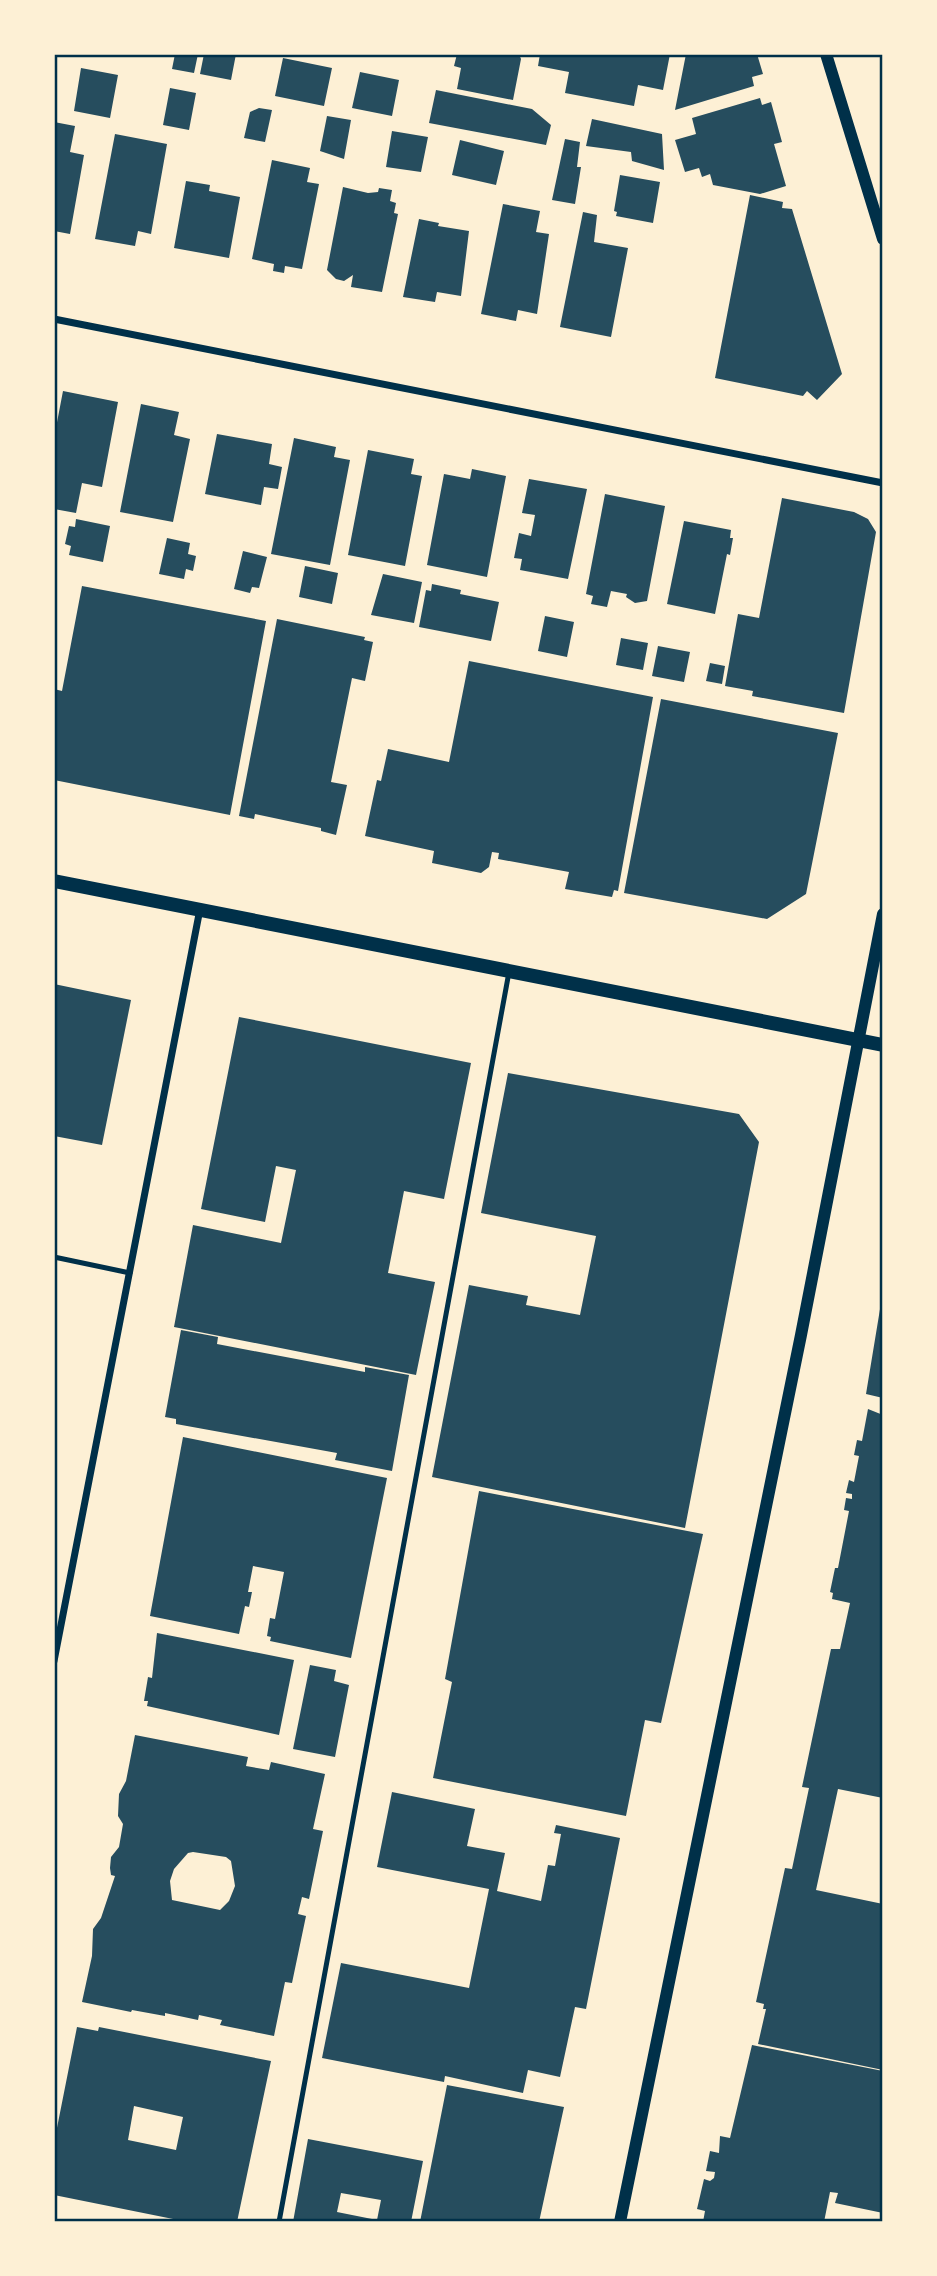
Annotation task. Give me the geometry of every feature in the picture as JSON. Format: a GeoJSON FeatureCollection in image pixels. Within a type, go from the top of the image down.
{"type":"FeatureCollection","features":[{"type":"Feature","properties":{"kind":"main road"},"geometry":{"type":"LineString","coordinates":[[54,881],[883,1045]]}},
{"type":"Feature","properties":{"kind":"street"},"geometry":{"type":"LineString","coordinates":[[826,54],[883,239]]}},
{"type":"Feature","properties":{"kind":"street"},"geometry":{"type":"LineString","coordinates":[[54,319],[883,483]]}},
{"type":"Feature","properties":{"kind":"street"},"geometry":{"type":"LineString","coordinates":[[54,1661],[201,908]]}},
{"type":"Feature","properties":{"kind":"street"},"geometry":{"type":"LineString","coordinates":[[620,2222],[798,1348],[883,914]]}},
{"type":"Feature","properties":{"kind":"lane"},"geometry":{"type":"LineString","coordinates":[[279,2222],[509,970]]}},
{"type":"Feature","properties":{"kind":"lane"},"geometry":{"type":"LineString","coordinates":[[54,1257],[130,1273]]}},
{"type":"Feature","properties":{"kind":"building"},"geometry":{"type":"Polygon","coordinates":[[[175,54],[198,54],[194,73],[172,69],[175,54]]]}},
{"type":"Feature","properties":{"kind":"building"},"geometry":{"type":"Polygon","coordinates":[[[204,54],[236,54],[231,80],[200,74],[204,54]]]}},
{"type":"Feature","properties":{"kind":"building"},"geometry":{"type":"Polygon","coordinates":[[[457,54],[519,54],[521,59],[513,100],[457,89],[461,68],[454,66],[457,54]]]}},
{"type":"Feature","properties":{"kind":"building"},"geometry":{"type":"Polygon","coordinates":[[[540,54],[670,54],[663,90],[638,85],[634,106],[565,93],[569,72],[538,66],[540,54]]]}},
{"type":"Feature","properties":{"kind":"building"},"geometry":{"type":"Polygon","coordinates":[[[686,54],[757,54],[763,74],[752,77],[754,86],[675,110],[686,54]]]}},
{"type":"Feature","properties":{"kind":"building"},"geometry":{"type":"Polygon","coordinates":[[[283,58],[332,68],[324,106],[275,96],[283,58]]]}},
{"type":"Feature","properties":{"kind":"building"},"geometry":{"type":"Polygon","coordinates":[[[81,68],[118,75],[110,118],[74,111],[81,68]]]}},
{"type":"Feature","properties":{"kind":"building"},"geometry":{"type":"Polygon","coordinates":[[[360,72],[399,80],[392,116],[352,108],[360,72]]]}},
{"type":"Feature","properties":{"kind":"building"},"geometry":{"type":"Polygon","coordinates":[[[170,88],[196,93],[189,130],[163,125],[170,88]]]}},
{"type":"Feature","properties":{"kind":"building"},"geometry":{"type":"Polygon","coordinates":[[[436,90],[532,109],[551,125],[546,145],[429,123],[436,90]]]}},
{"type":"Feature","properties":{"kind":"building"},"geometry":{"type":"Polygon","coordinates":[[[760,98],[762,105],[771,102],[782,142],[774,144],[786,186],[760,194],[713,185],[710,174],[702,177],[699,168],[685,172],[675,140],[696,134],[692,118],[760,98]]]}},
{"type":"Feature","properties":{"kind":"building"},"geometry":{"type":"Polygon","coordinates":[[[259,108],[272,110],[265,142],[244,138],[250,112],[259,108]]]}},
{"type":"Feature","properties":{"kind":"building"},"geometry":{"type":"Polygon","coordinates":[[[327,116],[351,120],[344,159],[320,151],[327,116]]]}},
{"type":"Feature","properties":{"kind":"building"},"geometry":{"type":"Polygon","coordinates":[[[592,119],[662,134],[664,170],[632,161],[631,152],[586,146],[592,119]]]}},
{"type":"Feature","properties":{"kind":"building"},"geometry":{"type":"Polygon","coordinates":[[[54,122],[75,126],[70,152],[84,155],[70,234],[54,231],[54,122]]]}},
{"type":"Feature","properties":{"kind":"building"},"geometry":{"type":"Polygon","coordinates":[[[392,131],[428,137],[421,172],[386,167],[392,131]]]}},
{"type":"Feature","properties":{"kind":"building"},"geometry":{"type":"Polygon","coordinates":[[[115,134],[167,144],[151,234],[138,231],[135,246],[95,239],[115,134]]]}},
{"type":"Feature","properties":{"kind":"building"},"geometry":{"type":"Polygon","coordinates":[[[565,139],[580,142],[577,167],[581,167],[575,204],[552,200],[565,139]]]}},
{"type":"Feature","properties":{"kind":"building"},"geometry":{"type":"Polygon","coordinates":[[[460,140],[504,151],[496,185],[452,175],[460,140]]]}},
{"type":"Feature","properties":{"kind":"building"},"geometry":{"type":"Polygon","coordinates":[[[272,160],[310,168],[307,182],[319,184],[302,269],[285,266],[284,273],[273,271],[274,264],[252,259],[272,160]]]}},
{"type":"Feature","properties":{"kind":"building"},"geometry":{"type":"Polygon","coordinates":[[[620,175],[660,182],[653,223],[616,216],[617,212],[614,211],[620,175]]]}},
{"type":"Feature","properties":{"kind":"building"},"geometry":{"type":"Polygon","coordinates":[[[186,181],[210,185],[209,191],[240,197],[229,258],[174,248],[186,181]]]}},
{"type":"Feature","properties":{"kind":"building"},"geometry":{"type":"Polygon","coordinates":[[[343,187],[368,193],[378,192],[379,188],[392,190],[390,201],[396,203],[394,213],[398,214],[382,292],[351,287],[353,275],[344,281],[336,279],[327,270],[343,187]]]}},
{"type":"Feature","properties":{"kind":"building"},"geometry":{"type":"Polygon","coordinates":[[[750,195],[783,202],[782,208],[792,209],[842,374],[817,400],[807,391],[803,396],[715,378],[750,195]]]}},
{"type":"Feature","properties":{"kind":"building"},"geometry":{"type":"Polygon","coordinates":[[[503,204],[540,211],[536,232],[549,234],[537,314],[518,310],[516,321],[481,314],[503,204]]]}},
{"type":"Feature","properties":{"kind":"building"},"geometry":{"type":"Polygon","coordinates":[[[583,212],[597,215],[594,242],[628,248],[611,337],[560,327],[583,212]]]}},
{"type":"Feature","properties":{"kind":"building"},"geometry":{"type":"Polygon","coordinates":[[[419,219],[439,223],[438,226],[469,231],[461,296],[437,292],[435,302],[403,297],[419,219]]]}},
{"type":"Feature","properties":{"kind":"building"},"geometry":{"type":"Polygon","coordinates":[[[63,391],[118,402],[102,487],[82,483],[76,513],[54,509],[54,438],[63,391]]]}},
{"type":"Feature","properties":{"kind":"building"},"geometry":{"type":"Polygon","coordinates":[[[141,404],[179,412],[174,435],[190,439],[173,522],[120,512],[141,404]]]}},
{"type":"Feature","properties":{"kind":"building"},"geometry":{"type":"Polygon","coordinates":[[[217,434],[272,444],[269,464],[282,467],[278,489],[264,487],[261,505],[205,494],[217,434]]]}},
{"type":"Feature","properties":{"kind":"building"},"geometry":{"type":"Polygon","coordinates":[[[294,438],[336,447],[334,457],[350,460],[330,565],[271,554],[294,438]]]}},
{"type":"Feature","properties":{"kind":"building"},"geometry":{"type":"Polygon","coordinates":[[[368,450],[414,459],[411,474],[422,476],[405,566],[348,555],[368,450]]]}},
{"type":"Feature","properties":{"kind":"building"},"geometry":{"type":"Polygon","coordinates":[[[472,469],[506,476],[487,577],[427,565],[444,474],[470,479],[472,469]]]}},
{"type":"Feature","properties":{"kind":"building"},"geometry":{"type":"Polygon","coordinates":[[[529,479],[587,489],[568,579],[520,570],[522,559],[514,558],[519,533],[531,536],[535,515],[522,513],[529,479]]]}},
{"type":"Feature","properties":{"kind":"building"},"geometry":{"type":"Polygon","coordinates":[[[605,494],[665,506],[647,601],[635,603],[626,597],[627,594],[611,591],[607,607],[591,604],[593,596],[586,594],[605,494]]]}},
{"type":"Feature","properties":{"kind":"building"},"geometry":{"type":"Polygon","coordinates":[[[782,498],[854,512],[868,519],[876,532],[844,713],[752,696],[753,691],[725,686],[738,614],[759,618],[782,498]]]}},
{"type":"Feature","properties":{"kind":"building"},"geometry":{"type":"Polygon","coordinates":[[[76,519],[110,526],[103,562],[69,555],[71,546],[65,544],[69,526],[75,527],[76,519]]]}},
{"type":"Feature","properties":{"kind":"building"},"geometry":{"type":"Polygon","coordinates":[[[684,521],[731,530],[730,538],[733,538],[730,555],[727,554],[715,614],[667,604],[684,521]]]}},
{"type":"Feature","properties":{"kind":"building"},"geometry":{"type":"Polygon","coordinates":[[[167,538],[190,543],[188,554],[196,556],[193,571],[186,569],[184,579],[159,574],[167,538]]]}},
{"type":"Feature","properties":{"kind":"building"},"geometry":{"type":"Polygon","coordinates":[[[243,551],[267,557],[259,588],[252,587],[250,593],[234,589],[243,551]]]}},
{"type":"Feature","properties":{"kind":"building"},"geometry":{"type":"Polygon","coordinates":[[[305,566],[338,573],[332,604],[299,597],[305,566]]]}},
{"type":"Feature","properties":{"kind":"building"},"geometry":{"type":"Polygon","coordinates":[[[383,574],[422,582],[414,623],[371,615],[383,574]]]}},
{"type":"Feature","properties":{"kind":"building"},"geometry":{"type":"Polygon","coordinates":[[[432,584],[461,590],[460,594],[499,602],[491,641],[419,627],[426,590],[431,591],[432,584]]]}},
{"type":"Feature","properties":{"kind":"building"},"geometry":{"type":"Polygon","coordinates":[[[82,586],[266,621],[230,815],[54,780],[54,689],[62,691],[82,586]]]}},
{"type":"Feature","properties":{"kind":"building"},"geometry":{"type":"Polygon","coordinates":[[[545,616],[574,622],[567,657],[538,651],[545,616]]]}},
{"type":"Feature","properties":{"kind":"building"},"geometry":{"type":"Polygon","coordinates":[[[277,619],[365,637],[364,640],[373,642],[365,681],[352,678],[331,782],[347,785],[336,835],[321,831],[321,828],[255,814],[254,819],[239,816],[277,619]]]}},
{"type":"Feature","properties":{"kind":"building"},"geometry":{"type":"Polygon","coordinates":[[[621,638],[648,643],[643,670],[616,665],[621,638]]]}},
{"type":"Feature","properties":{"kind":"building"},"geometry":{"type":"Polygon","coordinates":[[[658,646],[690,652],[684,682],[652,676],[658,646]]]}},
{"type":"Feature","properties":{"kind":"building"},"geometry":{"type":"Polygon","coordinates":[[[469,661],[653,697],[618,891],[614,890],[612,897],[565,889],[569,872],[498,859],[499,853],[492,852],[489,867],[481,873],[432,863],[434,851],[365,836],[377,780],[381,781],[388,749],[449,762],[469,661]]]}},
{"type":"Feature","properties":{"kind":"building"},"geometry":{"type":"Polygon","coordinates":[[[710,663],[725,666],[722,684],[706,681],[710,663]]]}},
{"type":"Feature","properties":{"kind":"building"},"geometry":{"type":"Polygon","coordinates":[[[661,699],[838,733],[806,894],[767,919],[624,893],[661,699]]]}},
{"type":"Feature","properties":{"kind":"building"},"geometry":{"type":"Polygon","coordinates":[[[54,984],[131,1000],[102,1145],[54,1136],[54,984]]]}},
{"type":"Feature","properties":{"kind":"building"},"geometry":{"type":"Polygon","coordinates":[[[239,1017],[471,1063],[444,1199],[404,1191],[388,1273],[435,1282],[416,1375],[174,1327],[193,1225],[281,1243],[296,1170],[276,1166],[265,1222],[201,1209],[239,1017]]]}},
{"type":"Feature","properties":{"kind":"building"},"geometry":{"type":"Polygon","coordinates":[[[508,1073],[739,1114],[759,1142],[685,1528],[432,1477],[469,1285],[528,1296],[526,1305],[580,1315],[596,1236],[481,1213],[508,1073]]]}},
{"type":"Feature","properties":{"kind":"building"},"geometry":{"type":"Polygon","coordinates":[[[883,1303],[883,1398],[866,1394],[883,1303]]]}},
{"type":"Feature","properties":{"kind":"building"},"geometry":{"type":"Polygon","coordinates":[[[181,1330],[218,1337],[217,1344],[365,1372],[365,1367],[409,1375],[392,1471],[335,1460],[337,1453],[176,1424],[176,1419],[165,1417],[181,1330]]]}},
{"type":"Feature","properties":{"kind":"building"},"geometry":{"type":"Polygon","coordinates":[[[868,1409],[883,1415],[883,1798],[838,1789],[816,1890],[883,1904],[883,2070],[758,2044],[766,2009],[763,2009],[764,2004],[756,2002],[785,1868],[792,1869],[809,1788],[802,1787],[831,1649],[840,1649],[850,1603],[832,1599],[833,1593],[830,1592],[835,1568],[838,1568],[849,1511],[844,1510],[846,1498],[852,1499],[852,1494],[846,1493],[849,1480],[854,1482],[859,1456],[854,1455],[857,1440],[862,1441],[868,1409]]]}},
{"type":"Feature","properties":{"kind":"building"},"geometry":{"type":"Polygon","coordinates":[[[183,1437],[387,1478],[351,1658],[270,1641],[271,1637],[267,1636],[270,1618],[275,1619],[284,1572],[253,1566],[248,1592],[252,1592],[249,1607],[245,1606],[239,1634],[150,1616],[183,1437]]]}},
{"type":"Feature","properties":{"kind":"building"},"geometry":{"type":"Polygon","coordinates":[[[479,1491],[703,1534],[661,1723],[645,1720],[626,1816],[433,1778],[452,1682],[445,1679],[479,1491]]]}},
{"type":"Feature","properties":{"kind":"building"},"geometry":{"type":"Polygon","coordinates":[[[157,1633],[294,1660],[279,1735],[147,1706],[148,1701],[144,1701],[148,1677],[152,1678],[157,1633]]]}},
{"type":"Feature","properties":{"kind":"building"},"geometry":{"type":"Polygon","coordinates":[[[310,1665],[336,1670],[334,1681],[349,1685],[335,1757],[293,1749],[310,1665]]]}},
{"type":"Feature","properties":{"kind":"building"},"geometry":{"type":"Polygon","coordinates":[[[135,1735],[248,1757],[246,1766],[269,1770],[271,1762],[325,1774],[313,1829],[323,1831],[309,1899],[302,1897],[298,1914],[306,1916],[292,1983],[285,1982],[274,2036],[220,2025],[222,2020],[199,2015],[198,2020],[165,2013],[165,2016],[132,2010],[131,2012],[82,2002],[92,1956],[93,1929],[101,1918],[115,1876],[111,1875],[111,1857],[119,1847],[123,1824],[118,1816],[119,1794],[126,1781],[135,1735]],[[188,1853],[174,1869],[170,1881],[172,1900],[220,1910],[229,1901],[235,1886],[231,1861],[226,1857],[188,1853]]]}},
{"type":"Feature","properties":{"kind":"building"},"geometry":{"type":"Polygon","coordinates":[[[392,1792],[475,1809],[467,1846],[505,1853],[497,1891],[541,1901],[548,1865],[555,1866],[561,1834],[554,1833],[556,1825],[620,1838],[586,2009],[575,2007],[560,2077],[528,2070],[523,2093],[445,2076],[444,2082],[322,2058],[341,1963],[469,1988],[489,1889],[377,1867],[392,1792]]]}},
{"type":"Feature","properties":{"kind":"building"},"geometry":{"type":"Polygon","coordinates":[[[77,2027],[98,2031],[99,2027],[271,2061],[237,2222],[188,2222],[54,2195],[54,2143],[77,2027]],[[134,2106],[128,2140],[176,2150],[183,2117],[134,2106]]]}},
{"type":"Feature","properties":{"kind":"building"},"geometry":{"type":"Polygon","coordinates":[[[752,2045],[883,2071],[883,2213],[835,2203],[838,2193],[830,2192],[824,2222],[703,2222],[705,2211],[697,2209],[704,2179],[710,2181],[714,2178],[715,2172],[706,2171],[710,2151],[719,2153],[720,2136],[730,2138],[752,2045]]]}},
{"type":"Feature","properties":{"kind":"building"},"geometry":{"type":"Polygon","coordinates":[[[447,2085],[564,2107],[539,2222],[420,2222],[447,2085]]]}},
{"type":"Feature","properties":{"kind":"building"},"geometry":{"type":"Polygon","coordinates":[[[308,2139],[423,2161],[411,2222],[293,2222],[308,2139]],[[341,2193],[337,2212],[377,2220],[381,2200],[341,2193]]]}}]}
